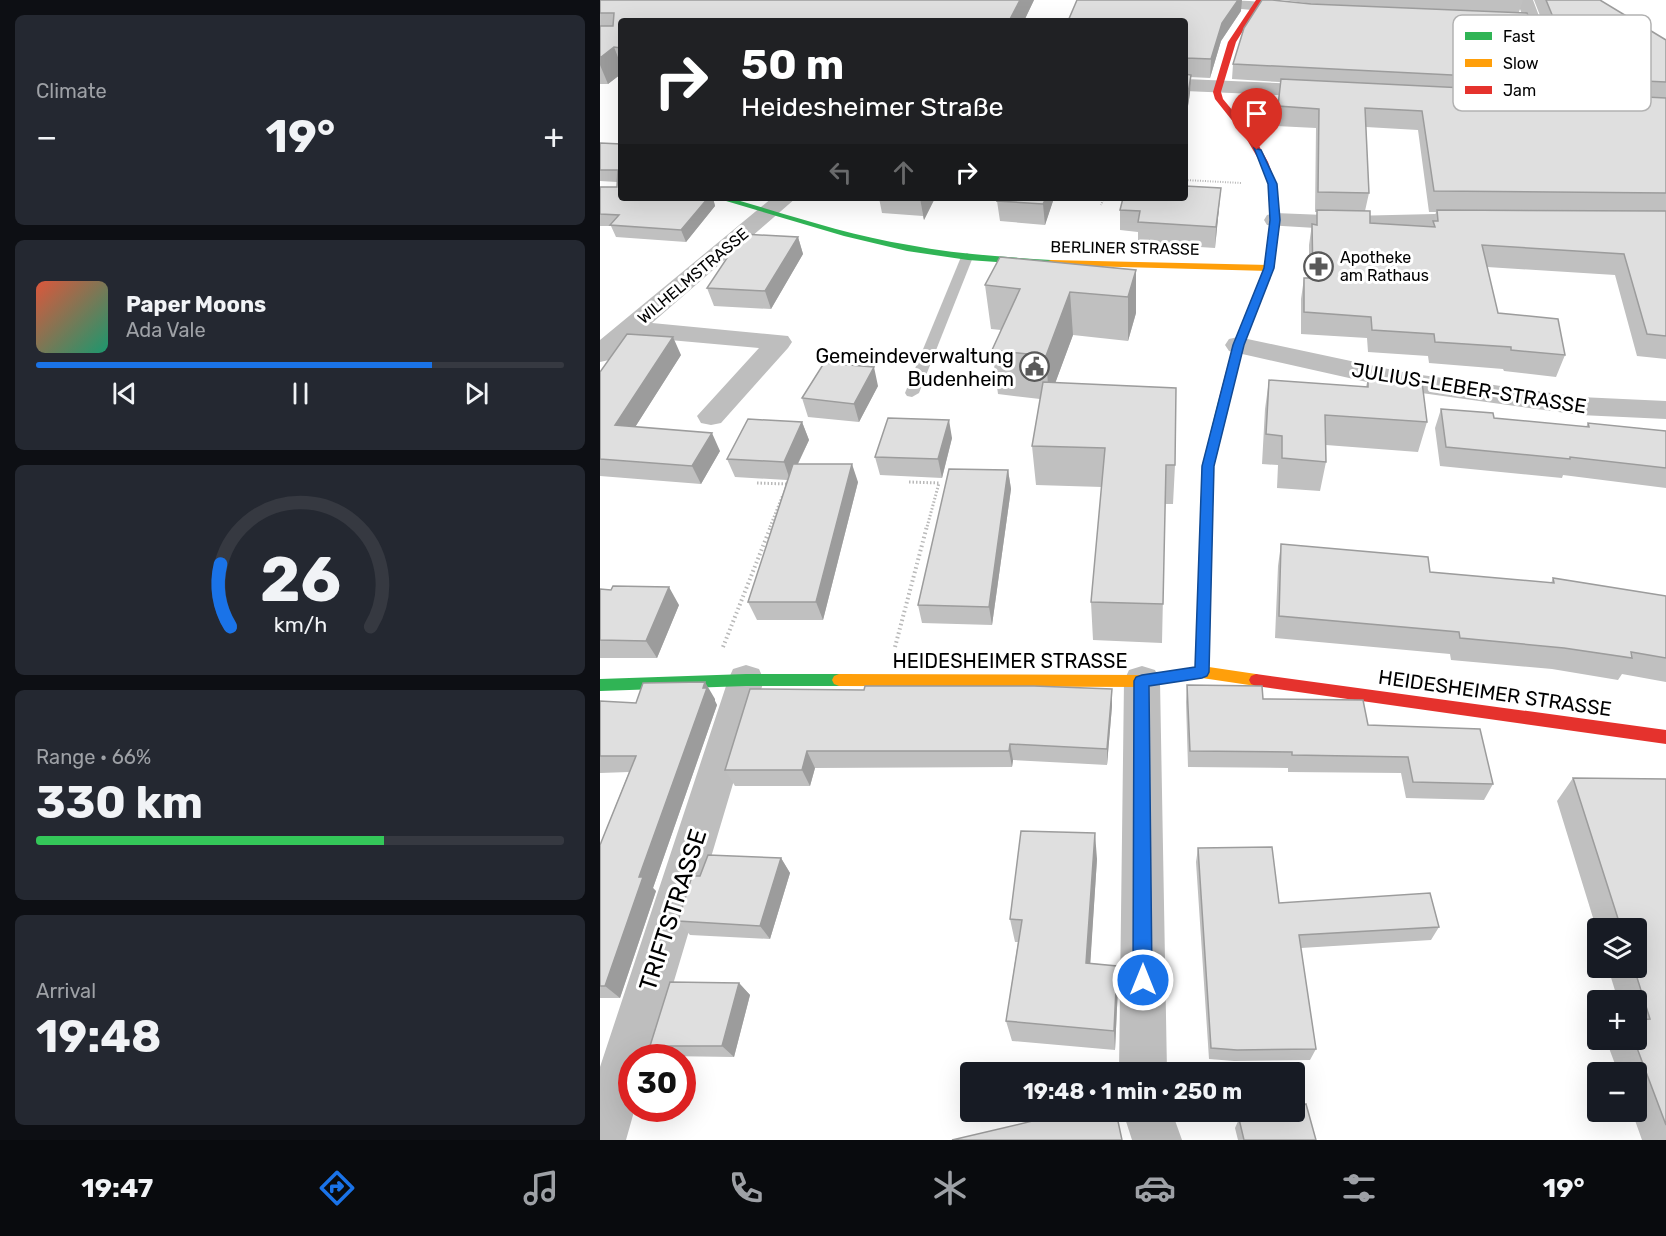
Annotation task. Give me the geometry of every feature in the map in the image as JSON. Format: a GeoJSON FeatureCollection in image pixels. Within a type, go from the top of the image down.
{"type":"FeatureCollection","features":[{"type":"Feature","properties":{"kind":"street"},"geometry":{"type":"LineString","coordinates":[[1201,0],[1257,3],[1309,11]]}},
{"type":"Feature","properties":{"kind":"street"},"geometry":{"type":"LineString","coordinates":[[1525,0],[1526,15]]}},
{"type":"Feature","properties":{"kind":"street"},"geometry":{"type":"LineString","coordinates":[[1202,672],[1208,466],[1238,345],[1269,268],[1275,220],[1272,184],[1264,162],[1250,137],[1219,99],[1218,86],[1232,42],[1257,3]]}},
{"type":"Feature","properties":{"kind":"street"},"geometry":{"type":"LineString","coordinates":[[1188,85],[1344,92]]}},
{"type":"Feature","properties":{"kind":"street","name":"BERLINER STRASSE"},"geometry":{"type":"LineString","coordinates":[[745,201],[777,205],[869,241],[967,257],[1049,263],[1269,268]]}},
{"type":"Feature","properties":{"kind":"street","name":"WILHELMSTRASSE"},"geometry":{"type":"LineString","coordinates":[[611,341],[777,205]]}},
{"type":"Feature","properties":{"kind":"street"},"geometry":{"type":"LineString","coordinates":[[1275,220],[1349,223],[1498,220]]}},
{"type":"Feature","properties":{"kind":"street"},"geometry":{"type":"LineString","coordinates":[[611,341],[779,342],[711,416]]}},
{"type":"Feature","properties":{"kind":"street","name":"JULIUS-LEBER-STRASSE"},"geometry":{"type":"LineString","coordinates":[[1238,345],[1407,382],[1580,406],[1666,410]]}},
{"type":"Feature","properties":{"kind":"street","name":"HEIDESHEIMER STRASSE"},"geometry":{"type":"LineString","coordinates":[[600,685],[728,681],[1142,681],[1202,672],[1666,737]]}},
{"type":"Feature","properties":{"kind":"street","name":"TRIFTSTRASSE"},"geometry":{"type":"LineString","coordinates":[[601,1140],[728,681]]}},
{"type":"Feature","properties":{"kind":"street"},"geometry":{"type":"LineString","coordinates":[[1142,681],[1143,1062]]}},
{"type":"Feature","properties":{"kind":"street"},"geometry":{"type":"LineString","coordinates":[[1151,1122],[1157,1140]]}},
{"type":"Feature","properties":{"kind":"lane"},"geometry":{"type":"LineString","coordinates":[[912,393],[967,257]]}},
{"type":"Feature","properties":{"kind":"path"},"geometry":{"type":"LineString","coordinates":[[1188,180],[1272,184]]}},
{"type":"Feature","properties":{"kind":"path"},"geometry":{"type":"LineString","coordinates":[[1101,205],[1103,201]]}},
{"type":"Feature","properties":{"kind":"path"},"geometry":{"type":"LineString","coordinates":[[886,680],[939,483],[909,482]]}},
{"type":"Feature","properties":{"kind":"path"},"geometry":{"type":"LineString","coordinates":[[728,681],[787,484],[757,483]]}},
{"type":"Feature","properties":{"kind":"building"},"geometry":{"type":"Polygon","coordinates":[[[600,0],[1020,0],[1011,18],[618,18],[618,48],[614,47],[600,58],[600,26],[613,26],[614,13],[600,13],[600,0]]]}},
{"type":"Feature","properties":{"kind":"building"},"geometry":{"type":"Polygon","coordinates":[[[1077,0],[1238,0],[1222,23],[1211,59],[1188,58],[1188,18],[1069,18],[1077,0]]]}},
{"type":"Feature","properties":{"kind":"building"},"geometry":{"type":"Polygon","coordinates":[[[1262,0],[1527,13],[1528,15],[1453,15],[1453,75],[1233,64],[1244,28],[1262,0]]]}},
{"type":"Feature","properties":{"kind":"building"},"geometry":{"type":"Polygon","coordinates":[[[1546,0],[1600,0],[1625,15],[1552,15],[1546,0]]]}},
{"type":"Feature","properties":{"kind":"building"},"geometry":{"type":"Polygon","coordinates":[[[1651,31],[1666,40],[1666,82],[1651,81],[1651,31]]]}},
{"type":"Feature","properties":{"kind":"building"},"geometry":{"type":"Polygon","coordinates":[[[1188,74],[1191,75],[1188,93],[1188,74]]]}},
{"type":"Feature","properties":{"kind":"building"},"geometry":{"type":"Polygon","coordinates":[[[1281,79],[1453,87],[1453,111],[1651,111],[1651,97],[1666,98],[1666,193],[1434,191],[1422,111],[1365,108],[1369,193],[1318,192],[1319,109],[1278,106],[1281,79]]]}},
{"type":"Feature","properties":{"kind":"building"},"geometry":{"type":"Polygon","coordinates":[[[600,143],[618,144],[618,170],[600,170],[600,143]]]}},
{"type":"Feature","properties":{"kind":"building"},"geometry":{"type":"Polygon","coordinates":[[[618,170],[618,201],[705,201],[681,230],[610,225],[619,215],[600,214],[600,187],[617,187],[618,170]]]}},
{"type":"Feature","properties":{"kind":"building"},"geometry":{"type":"Polygon","coordinates":[[[1188,186],[1221,188],[1216,227],[1138,222],[1140,211],[1120,210],[1122,201],[1188,201],[1188,186]]]}},
{"type":"Feature","properties":{"kind":"building"},"geometry":{"type":"Polygon","coordinates":[[[997,201],[1044,201],[1043,204],[997,201]]]}},
{"type":"Feature","properties":{"kind":"building"},"geometry":{"type":"Polygon","coordinates":[[[1317,210],[1370,211],[1370,223],[1435,227],[1433,221],[1438,221],[1437,210],[1666,211],[1666,336],[1647,334],[1624,254],[1482,245],[1498,313],[1558,319],[1565,355],[1511,350],[1511,347],[1435,342],[1434,334],[1372,330],[1371,317],[1304,312],[1304,278],[1313,278],[1312,224],[1317,225],[1317,210]]]}},
{"type":"Feature","properties":{"kind":"building"},"geometry":{"type":"Polygon","coordinates":[[[743,234],[798,237],[765,291],[707,288],[743,234]]]}},
{"type":"Feature","properties":{"kind":"building"},"geometry":{"type":"Polygon","coordinates":[[[1000,257],[1136,270],[1128,297],[1070,292],[1046,356],[992,350],[1020,289],[985,285],[1000,257]]]}},
{"type":"Feature","properties":{"kind":"building"},"geometry":{"type":"Polygon","coordinates":[[[627,334],[673,337],[615,425],[712,433],[692,466],[600,459],[600,372],[627,334]]]}},
{"type":"Feature","properties":{"kind":"building"},"geometry":{"type":"Polygon","coordinates":[[[824,363],[874,367],[854,404],[802,398],[824,363]]]}},
{"type":"Feature","properties":{"kind":"building"},"geometry":{"type":"Polygon","coordinates":[[[1368,378],[1422,382],[1427,422],[1325,415],[1326,462],[1282,458],[1282,436],[1266,434],[1269,380],[1368,387],[1368,378]]]}},
{"type":"Feature","properties":{"kind":"building"},"geometry":{"type":"Polygon","coordinates":[[[1043,382],[1176,388],[1175,465],[1166,465],[1163,604],[1091,602],[1105,448],[1032,446],[1043,382]]]}},
{"type":"Feature","properties":{"kind":"building"},"geometry":{"type":"Polygon","coordinates":[[[1441,409],[1493,413],[1494,418],[1589,427],[1588,423],[1666,431],[1666,468],[1570,457],[1570,459],[1446,447],[1441,409]]]}},
{"type":"Feature","properties":{"kind":"building"},"geometry":{"type":"Polygon","coordinates":[[[888,418],[949,420],[938,459],[875,457],[888,418]]]}},
{"type":"Feature","properties":{"kind":"building"},"geometry":{"type":"Polygon","coordinates":[[[748,419],[802,422],[784,462],[727,459],[748,419]]]}},
{"type":"Feature","properties":{"kind":"building"},"geometry":{"type":"Polygon","coordinates":[[[793,464],[852,464],[816,602],[748,602],[793,464]]]}},
{"type":"Feature","properties":{"kind":"building"},"geometry":{"type":"Polygon","coordinates":[[[949,469],[1008,470],[989,607],[918,605],[949,469]]]}},
{"type":"Feature","properties":{"kind":"building"},"geometry":{"type":"Polygon","coordinates":[[[1281,544],[1428,557],[1430,572],[1554,583],[1553,578],[1666,596],[1666,658],[1631,652],[1632,658],[1564,648],[1460,638],[1459,632],[1279,616],[1281,544]]]}},
{"type":"Feature","properties":{"kind":"building"},"geometry":{"type":"Polygon","coordinates":[[[613,586],[669,587],[646,641],[600,640],[600,589],[611,590],[613,586]]]}},
{"type":"Feature","properties":{"kind":"building"},"geometry":{"type":"Polygon","coordinates":[[[705,682],[703,688],[707,688],[639,877],[643,877],[605,986],[600,986],[600,845],[636,756],[600,756],[600,701],[636,703],[643,683],[705,682]]]}},
{"type":"Feature","properties":{"kind":"building"},"geometry":{"type":"Polygon","coordinates":[[[1187,685],[1262,686],[1263,699],[1363,700],[1368,725],[1480,729],[1493,784],[1413,782],[1408,757],[1292,755],[1292,752],[1190,751],[1187,685]]]}},
{"type":"Feature","properties":{"kind":"building"},"geometry":{"type":"Polygon","coordinates":[[[865,686],[1034,686],[1112,689],[1107,749],[1010,744],[1009,751],[807,751],[802,770],[725,770],[750,689],[864,690],[865,686]]]}},
{"type":"Feature","properties":{"kind":"building"},"geometry":{"type":"Polygon","coordinates":[[[1573,778],[1666,779],[1666,1125],[1647,1075],[1647,1062],[1642,1062],[1638,1050],[1647,1050],[1647,1019],[1650,1019],[1647,1009],[1647,990],[1641,990],[1637,978],[1647,978],[1647,918],[1618,918],[1573,778]]]}},
{"type":"Feature","properties":{"kind":"building"},"geometry":{"type":"Polygon","coordinates":[[[1021,831],[1095,833],[1086,963],[1117,966],[1114,1031],[1006,1021],[1022,920],[1010,919],[1021,831]]]}},
{"type":"Feature","properties":{"kind":"building"},"geometry":{"type":"Polygon","coordinates":[[[1272,847],[1279,903],[1430,893],[1439,927],[1299,935],[1316,1049],[1211,1048],[1198,848],[1272,847]]]}},
{"type":"Feature","properties":{"kind":"building"},"geometry":{"type":"Polygon","coordinates":[[[708,855],[781,858],[760,926],[678,921],[692,876],[700,876],[708,855]]]}},
{"type":"Feature","properties":{"kind":"building"},"geometry":{"type":"Polygon","coordinates":[[[670,982],[739,983],[722,1046],[651,1044],[670,982]]]}},
{"type":"Feature","properties":{"kind":"building"},"geometry":{"type":"Polygon","coordinates":[[[1305,1104],[1316,1140],[1244,1140],[1240,1122],[1305,1122],[1305,1104]]]}},
{"type":"Feature","properties":{"kind":"building"},"geometry":{"type":"Polygon","coordinates":[[[1028,1122],[1118,1122],[1122,1140],[952,1140],[1028,1122]]]}},
{"type":"Feature","properties":{"kind":"traffic: fast"},"geometry":{"type":"LineString","coordinates":[[731,201],[847,234],[907,248],[968,257],[1051,263]]}},
{"type":"Feature","properties":{"kind":"traffic: fast"},"geometry":{"type":"LineString","coordinates":[[1202,672],[1208,466],[1225,398]]}},
{"type":"Feature","properties":{"kind":"traffic: fast"},"geometry":{"type":"LineString","coordinates":[[600,685],[746,680],[839,680]]}},
{"type":"Feature","properties":{"kind":"traffic: slow"},"geometry":{"type":"LineString","coordinates":[[1051,263],[1269,268]]}},
{"type":"Feature","properties":{"kind":"traffic: slow"},"geometry":{"type":"LineString","coordinates":[[839,680],[1142,681],[1202,672],[1256,680]]}},
{"type":"Feature","properties":{"kind":"traffic: jam"},"geometry":{"type":"LineString","coordinates":[[1225,398],[1238,345],[1269,268],[1275,220],[1272,184],[1264,162],[1250,137],[1219,99],[1217,92],[1232,42],[1259,0]]}},
{"type":"Feature","properties":{"kind":"traffic: jam"},"geometry":{"type":"LineString","coordinates":[[1256,680],[1666,737]]}},
{"type":"Feature","properties":{"kind":"place","name":"Apotheke am Rathaus"},"geometry":{"type":"Point","coordinates":[1319,266]}},
{"type":"Feature","properties":{"kind":"place","name":"Gemeindeverwaltung Budenheim"},"geometry":{"type":"Point","coordinates":[1035,367]}},
{"type":"Feature","properties":{"kind":"route"},"geometry":{"type":"LineString","coordinates":[[1143,980],[1142,681],[1202,672],[1208,466],[1238,345],[1269,268],[1275,220],[1272,184],[1257,150]]}}]}
